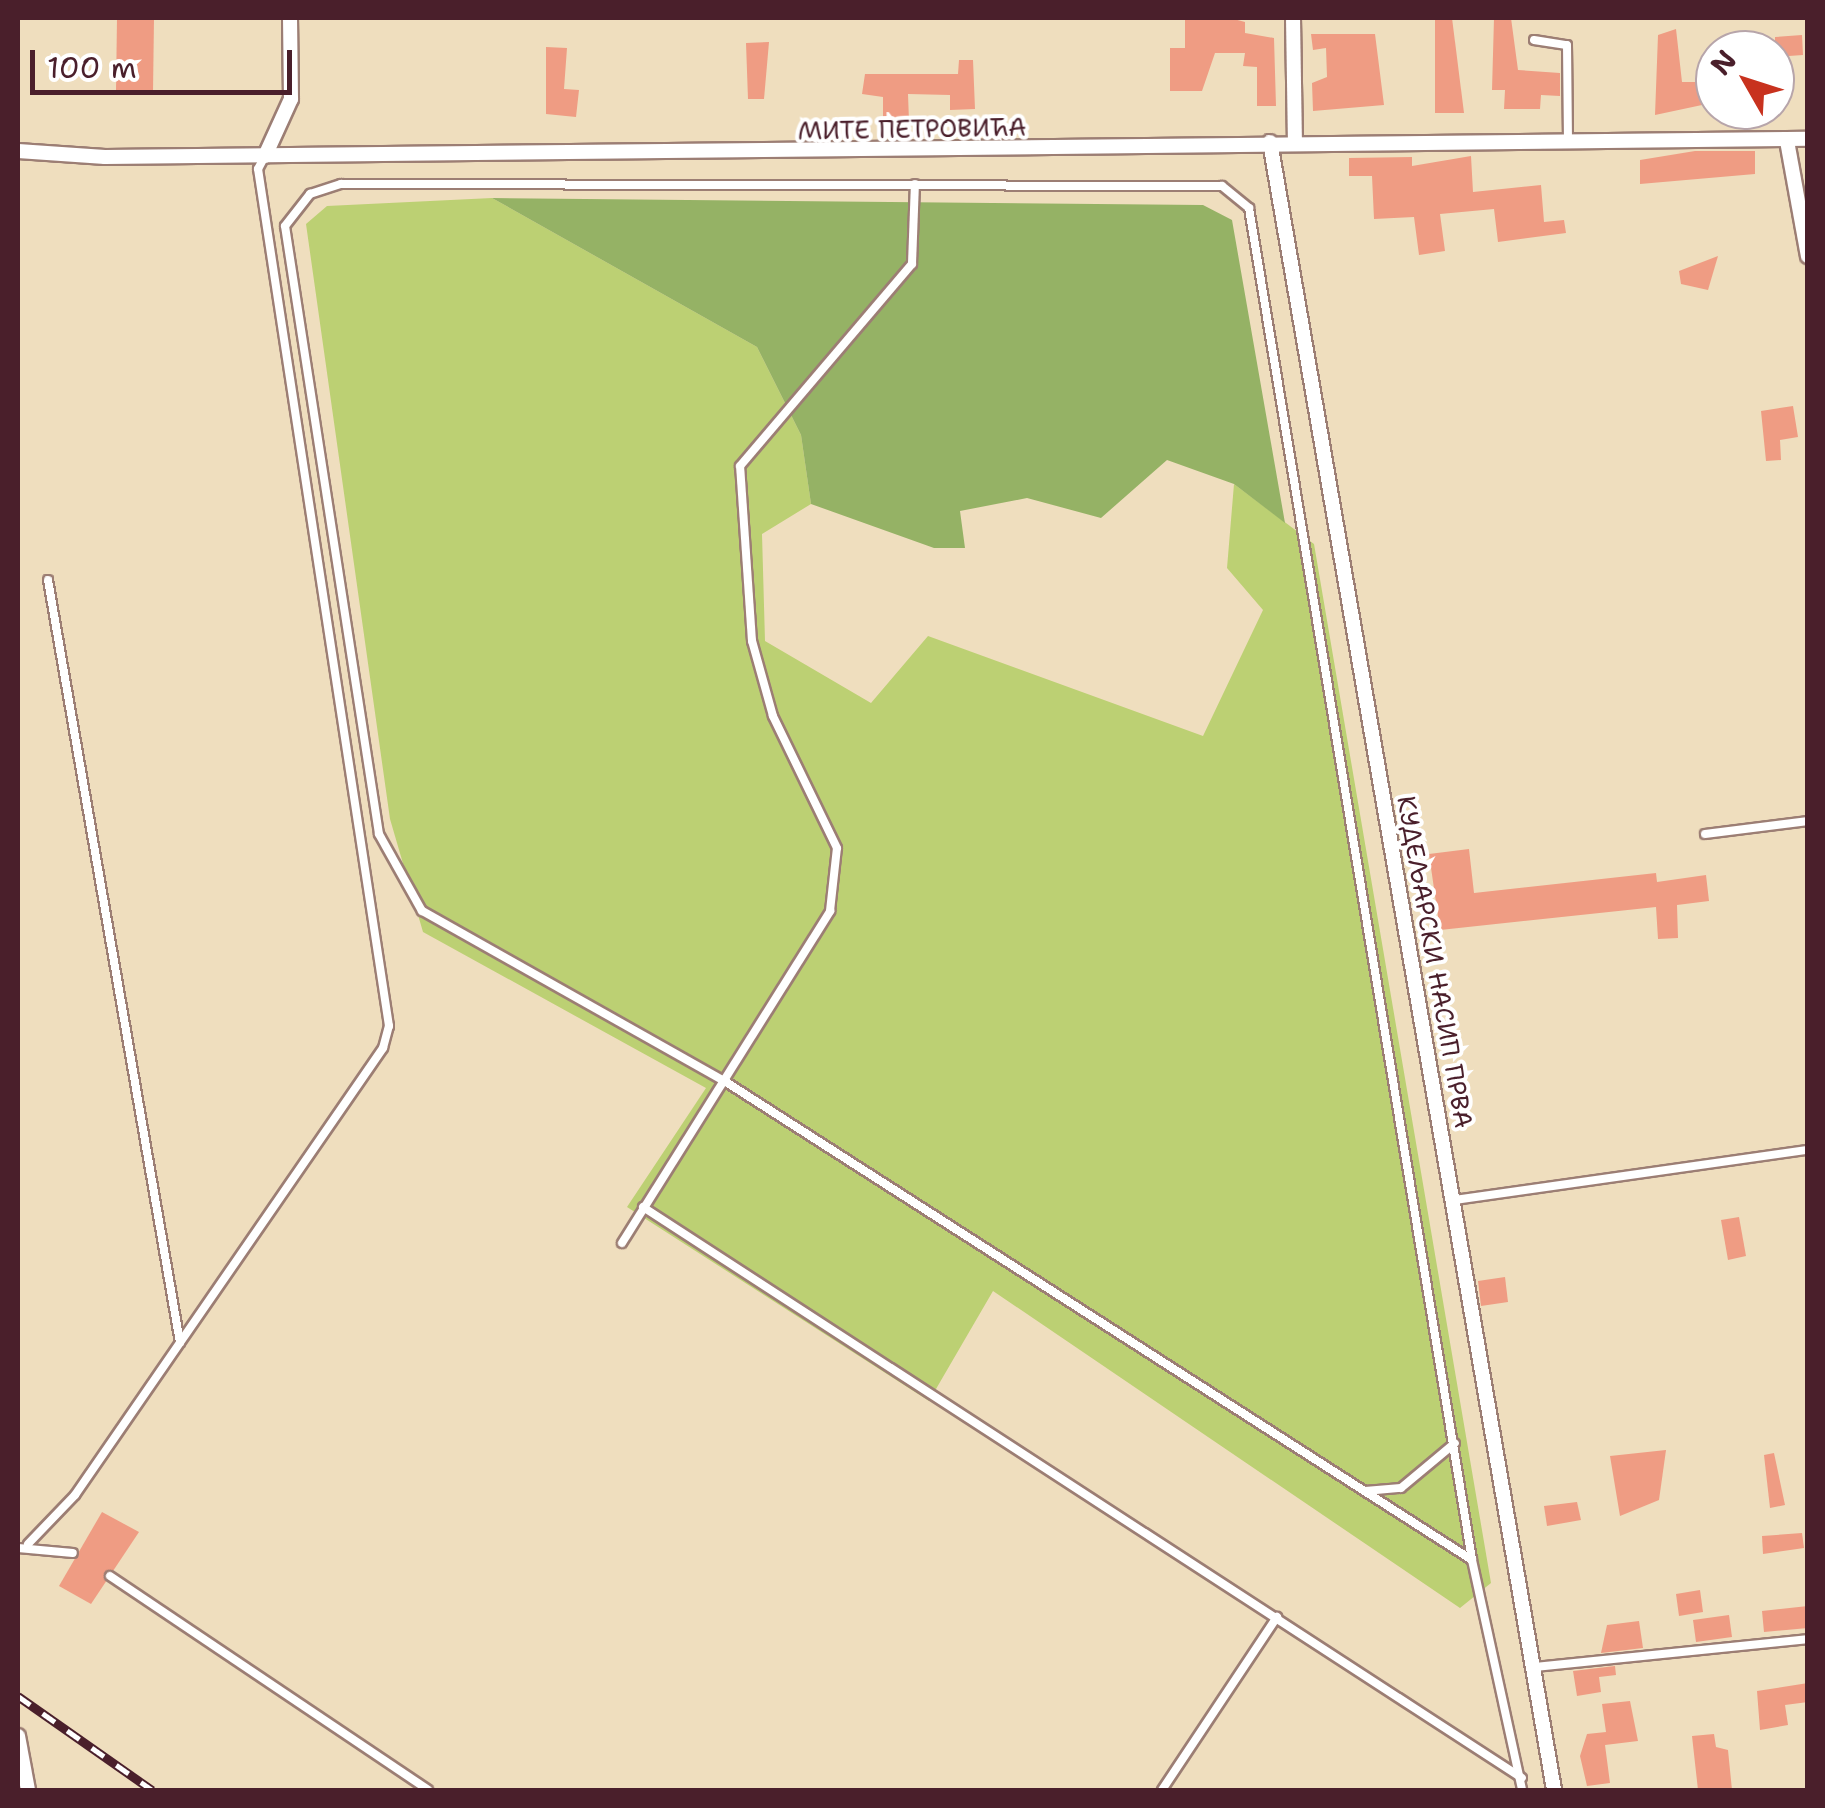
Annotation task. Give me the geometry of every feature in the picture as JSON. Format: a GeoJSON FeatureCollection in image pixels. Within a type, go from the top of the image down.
{"type":"FeatureCollection","features":[{"type":"Feature","properties":{"kind":"street"},"geometry":{"type":"LineString","coordinates":[[265,156],[291,99],[290,18]]}},
{"type":"Feature","properties":{"kind":"street"},"geometry":{"type":"LineString","coordinates":[[1293,18],[1294,140]]}},
{"type":"Feature","properties":{"kind":"street","name":"МИТЕ ПЕТРОВИЋА"},"geometry":{"type":"LineString","coordinates":[[18,151],[265,156],[1294,140],[1808,140]]}},
{"type":"Feature","properties":{"kind":"street","name":"КУДЕЉАРСКИ НАСИП ПРВА"},"geometry":{"type":"LineString","coordinates":[[1270,142],[1456,1200],[1554,1790]]}},
{"type":"Feature","properties":{"kind":"street"},"geometry":{"type":"LineString","coordinates":[[1787,142],[1808,256]]}},
{"type":"Feature","properties":{"kind":"street"},"geometry":{"type":"LineString","coordinates":[[18,1736],[28,1790]]}},
{"type":"Feature","properties":{"kind":"lane"},"geometry":{"type":"LineString","coordinates":[[1534,40],[1567,45],[1568,143]]}},
{"type":"Feature","properties":{"kind":"lane"},"geometry":{"type":"LineString","coordinates":[[18,1548],[28,1544],[75,1496],[389,1026],[258,169],[265,156]]}},
{"type":"Feature","properties":{"kind":"lane"},"geometry":{"type":"LineString","coordinates":[[1472,1560],[726,1082],[422,911],[379,834],[285,226],[310,194],[342,184],[1222,186],[1249,208],[1472,1560],[1522,1790]]}},
{"type":"Feature","properties":{"kind":"lane"},"geometry":{"type":"LineString","coordinates":[[622,1244],[830,912],[837,848],[772,716],[752,641],[740,466],[912,264],[915,184]]}},
{"type":"Feature","properties":{"kind":"lane"},"geometry":{"type":"LineString","coordinates":[[48,580],[180,1343]]}},
{"type":"Feature","properties":{"kind":"lane"},"geometry":{"type":"LineString","coordinates":[[1704,834],[1808,821]]}},
{"type":"Feature","properties":{"kind":"lane"},"geometry":{"type":"LineString","coordinates":[[1456,1200],[1808,1150]]}},
{"type":"Feature","properties":{"kind":"lane"},"geometry":{"type":"LineString","coordinates":[[643,1207],[1522,1778]]}},
{"type":"Feature","properties":{"kind":"lane"},"geometry":{"type":"LineString","coordinates":[[1365,1491],[1402,1488],[1455,1443]]}},
{"type":"Feature","properties":{"kind":"lane"},"geometry":{"type":"LineString","coordinates":[[28,1544],[73,1553]]}},
{"type":"Feature","properties":{"kind":"lane"},"geometry":{"type":"LineString","coordinates":[[110,1576],[428,1790]]}},
{"type":"Feature","properties":{"kind":"lane"},"geometry":{"type":"LineString","coordinates":[[1162,1790],[1278,1616]]}},
{"type":"Feature","properties":{"kind":"lane"},"geometry":{"type":"LineString","coordinates":[[1534,1666],[1808,1639]]}},
{"type":"Feature","properties":{"kind":"green space"},"geometry":{"type":"Polygon","coordinates":[[[492,198],[757,347],[801,435],[811,504],[762,534],[765,641],[871,703],[928,636],[1203,736],[1263,610],[1227,568],[1234,484],[1314,544],[1491,1583],[1460,1608],[993,1291],[929,1401],[627,1207],[706,1088],[423,932],[390,819],[306,224],[327,206],[492,198]]]}},
{"type":"Feature","properties":{"kind":"green space"},"geometry":{"type":"Polygon","coordinates":[[[492,198],[1203,205],[1232,220],[1285,523],[1234,484],[1167,460],[1101,518],[1027,498],[960,511],[965,548],[934,548],[811,504],[801,435],[757,347],[492,198]]]}},
{"type":"Feature","properties":{"kind":"building"},"geometry":{"type":"Polygon","coordinates":[[[117,18],[154,18],[153,92],[116,91],[117,18]]]}},
{"type":"Feature","properties":{"kind":"building"},"geometry":{"type":"Polygon","coordinates":[[[1185,18],[1230,18],[1245,22],[1245,33],[1274,38],[1276,106],[1257,106],[1257,67],[1243,66],[1245,53],[1215,53],[1202,91],[1170,91],[1170,48],[1185,48],[1185,18]]]}},
{"type":"Feature","properties":{"kind":"building"},"geometry":{"type":"Polygon","coordinates":[[[1435,18],[1452,18],[1464,113],[1435,113],[1435,18]]]}},
{"type":"Feature","properties":{"kind":"building"},"geometry":{"type":"Polygon","coordinates":[[[1494,18],[1511,18],[1518,70],[1560,73],[1560,96],[1541,95],[1540,109],[1504,109],[1505,90],[1492,90],[1494,18]]]}},
{"type":"Feature","properties":{"kind":"building"},"geometry":{"type":"Polygon","coordinates":[[[1676,29],[1682,82],[1695,82],[1695,106],[1655,115],[1658,35],[1676,29]]]}},
{"type":"Feature","properties":{"kind":"building"},"geometry":{"type":"Polygon","coordinates":[[[1311,34],[1375,34],[1384,105],[1313,111],[1312,83],[1327,77],[1326,48],[1313,50],[1311,34]]]}},
{"type":"Feature","properties":{"kind":"building"},"geometry":{"type":"Polygon","coordinates":[[[1802,35],[1803,55],[1795,56],[1795,36],[1802,35]]]}},
{"type":"Feature","properties":{"kind":"building"},"geometry":{"type":"Polygon","coordinates":[[[769,42],[764,99],[748,99],[746,43],[769,42]]]}},
{"type":"Feature","properties":{"kind":"building"},"geometry":{"type":"Polygon","coordinates":[[[546,47],[567,48],[564,89],[579,90],[576,117],[546,114],[546,47]]]}},
{"type":"Feature","properties":{"kind":"building"},"geometry":{"type":"Polygon","coordinates":[[[959,60],[973,60],[975,109],[950,110],[950,95],[908,94],[909,121],[883,120],[883,97],[862,94],[865,74],[958,74],[959,60]]]}},
{"type":"Feature","properties":{"kind":"building"},"geometry":{"type":"Polygon","coordinates":[[[1695,151],[1755,151],[1755,174],[1640,184],[1640,160],[1695,151]]]}},
{"type":"Feature","properties":{"kind":"building"},"geometry":{"type":"Polygon","coordinates":[[[1471,156],[1473,192],[1541,185],[1544,222],[1564,220],[1566,233],[1498,242],[1494,209],[1440,214],[1445,251],[1419,255],[1414,217],[1374,219],[1372,176],[1349,176],[1349,158],[1412,157],[1412,166],[1471,156]]]}},
{"type":"Feature","properties":{"kind":"building"},"geometry":{"type":"Polygon","coordinates":[[[1718,256],[1708,290],[1681,284],[1679,271],[1718,256]]]}},
{"type":"Feature","properties":{"kind":"building"},"geometry":{"type":"Polygon","coordinates":[[[1793,406],[1798,437],[1780,440],[1781,460],[1766,461],[1761,411],[1793,406]]]}},
{"type":"Feature","properties":{"kind":"building"},"geometry":{"type":"Polygon","coordinates":[[[1469,849],[1474,893],[1656,873],[1657,882],[1706,875],[1709,901],[1677,905],[1678,938],[1658,939],[1656,907],[1440,930],[1429,854],[1469,849]]]}},
{"type":"Feature","properties":{"kind":"building"},"geometry":{"type":"Polygon","coordinates":[[[1739,1217],[1746,1256],[1728,1260],[1721,1220],[1739,1217]]]}},
{"type":"Feature","properties":{"kind":"building"},"geometry":{"type":"Polygon","coordinates":[[[1505,1277],[1508,1302],[1481,1306],[1478,1281],[1505,1277]]]}},
{"type":"Feature","properties":{"kind":"building"},"geometry":{"type":"Polygon","coordinates":[[[1666,1450],[1659,1500],[1620,1516],[1610,1456],[1666,1450]]]}},
{"type":"Feature","properties":{"kind":"building"},"geometry":{"type":"Polygon","coordinates":[[[1774,1453],[1785,1505],[1770,1508],[1764,1455],[1774,1453]]]}},
{"type":"Feature","properties":{"kind":"building"},"geometry":{"type":"Polygon","coordinates":[[[1577,1502],[1581,1520],[1547,1526],[1544,1506],[1577,1502]]]}},
{"type":"Feature","properties":{"kind":"building"},"geometry":{"type":"Polygon","coordinates":[[[102,1512],[139,1532],[91,1604],[59,1586],[102,1512]]]}},
{"type":"Feature","properties":{"kind":"building"},"geometry":{"type":"Polygon","coordinates":[[[1802,1533],[1804,1548],[1763,1554],[1762,1536],[1802,1533]]]}},
{"type":"Feature","properties":{"kind":"building"},"geometry":{"type":"Polygon","coordinates":[[[1700,1590],[1703,1612],[1679,1616],[1676,1594],[1700,1590]]]}},
{"type":"Feature","properties":{"kind":"building"},"geometry":{"type":"Polygon","coordinates":[[[1808,1606],[1808,1628],[1764,1632],[1762,1611],[1808,1606]]]}},
{"type":"Feature","properties":{"kind":"building"},"geometry":{"type":"Polygon","coordinates":[[[1729,1615],[1732,1637],[1696,1642],[1693,1620],[1729,1615]]]}},
{"type":"Feature","properties":{"kind":"building"},"geometry":{"type":"Polygon","coordinates":[[[1639,1621],[1643,1648],[1601,1653],[1607,1625],[1639,1621]]]}},
{"type":"Feature","properties":{"kind":"building"},"geometry":{"type":"Polygon","coordinates":[[[1615,1666],[1616,1675],[1599,1677],[1601,1692],[1577,1696],[1573,1671],[1615,1666]]]}},
{"type":"Feature","properties":{"kind":"building"},"geometry":{"type":"Polygon","coordinates":[[[1808,1683],[1808,1702],[1785,1705],[1788,1725],[1760,1730],[1757,1691],[1808,1683]]]}},
{"type":"Feature","properties":{"kind":"building"},"geometry":{"type":"Polygon","coordinates":[[[1630,1701],[1638,1741],[1605,1745],[1610,1783],[1587,1786],[1580,1756],[1587,1734],[1606,1732],[1602,1704],[1630,1701]]]}},
{"type":"Feature","properties":{"kind":"building"},"geometry":{"type":"Polygon","coordinates":[[[1714,1734],[1716,1747],[1728,1750],[1732,1790],[1698,1790],[1692,1736],[1714,1734]]]}},
{"type":"Feature","properties":{"kind":"railway"},"geometry":{"type":"LineString","coordinates":[[18,1696],[152,1790]]}}]}
